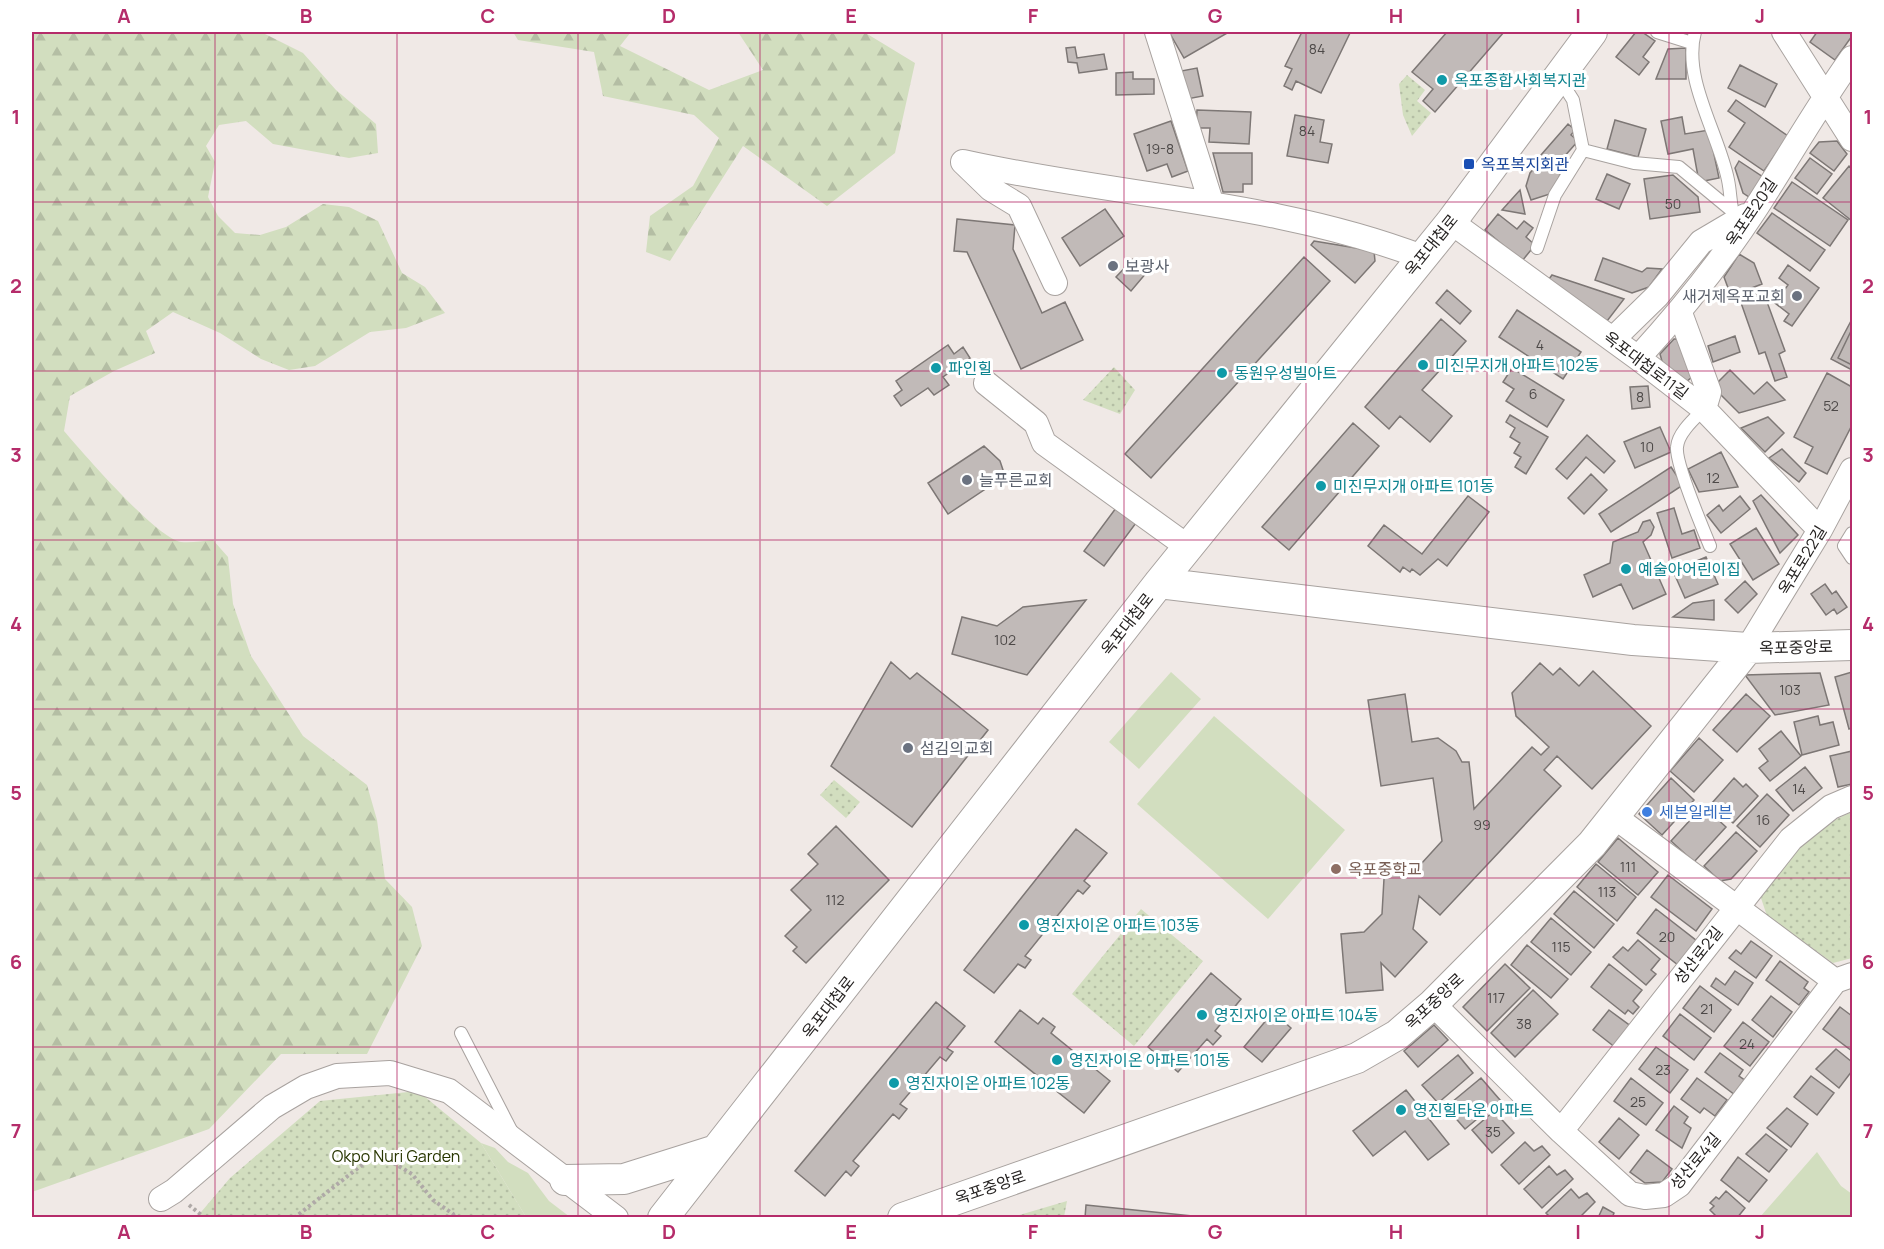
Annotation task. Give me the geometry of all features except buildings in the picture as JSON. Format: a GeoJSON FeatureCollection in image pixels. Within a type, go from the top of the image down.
{"type":"FeatureCollection","features":[{"type":"Feature","properties":{"kind":"street"},"geometry":{"type":"LineString","coordinates":[[1157,32],[1211,202]]}},
{"type":"Feature","properties":{"kind":"street","name":"옥포대첩로"},"geometry":{"type":"LineString","coordinates":[[663,1218],[1159,583],[1451,222],[1592,32]]}},
{"type":"Feature","properties":{"kind":"street"},"geometry":{"type":"LineString","coordinates":[[1784,32],[1852,139]]}},
{"type":"Feature","properties":{"kind":"street","name":"옥포로20길"},"geometry":{"type":"LineString","coordinates":[[1638,358],[1680,313],[1740,215],[1852,58]]}},
{"type":"Feature","properties":{"kind":"street"},"geometry":{"type":"LineString","coordinates":[[1055,283],[1019,206],[991,189],[963,162],[1014,173],[1211,202],[1385,243],[1422,257]]}},
{"type":"Feature","properties":{"kind":"street"},"geometry":{"type":"LineString","coordinates":[[1612,339],[1657,296],[1701,242],[1740,215]]}},
{"type":"Feature","properties":{"kind":"street","name":"옥포대첩로11길"},"geometry":{"type":"LineString","coordinates":[[1451,222],[1704,409],[1820,530]]}},
{"type":"Feature","properties":{"kind":"street"},"geometry":{"type":"LineString","coordinates":[[1680,313],[1709,392],[1704,409]]}},
{"type":"Feature","properties":{"kind":"street"},"geometry":{"type":"LineString","coordinates":[[986,383],[1036,423],[1044,444],[1188,547]]}},
{"type":"Feature","properties":{"kind":"street","name":"옥포로22길"},"geometry":{"type":"LineString","coordinates":[[1748,648],[1820,530],[1852,470]]}},
{"type":"Feature","properties":{"kind":"street"},"geometry":{"type":"LineString","coordinates":[[1159,583],[1633,640],[1748,648]]}},
{"type":"Feature","properties":{"kind":"street","name":"옥포중앙로"},"geometry":{"type":"LineString","coordinates":[[903,1218],[1357,1058],[1397,1035],[1433,1004],[1615,817],[1748,648],[1852,645]]}},
{"type":"Feature","properties":{"kind":"street","name":"성산로2길"},"geometry":{"type":"LineString","coordinates":[[1561,1131],[1791,839],[1831,807],[1852,798]]}},
{"type":"Feature","properties":{"kind":"street"},"geometry":{"type":"LineString","coordinates":[[1615,817],[1735,908],[1844,978]]}},
{"type":"Feature","properties":{"kind":"street","name":"성산로4길"},"geometry":{"type":"LineString","coordinates":[[1433,1004],[1561,1131],[1630,1194],[1645,1197],[1664,1196],[1679,1185],[1844,978]]}},
{"type":"Feature","properties":{"kind":"street"},"geometry":{"type":"LineString","coordinates":[[161,1198],[174,1191],[272,1107],[306,1087],[337,1077],[390,1073],[449,1091],[616,1218]]}},
{"type":"Feature","properties":{"kind":"street"},"geometry":{"type":"LineString","coordinates":[[565,1180],[624,1179],[716,1150]]}},
{"type":"Feature","properties":{"kind":"lane"},"geometry":{"type":"LineString","coordinates":[[1657,32],[1694,37],[1699,97],[1740,215]]}},
{"type":"Feature","properties":{"kind":"lane"},"geometry":{"type":"LineString","coordinates":[[1537,248],[1555,195],[1583,150],[1573,100],[1559,77]]}},
{"type":"Feature","properties":{"kind":"lane"},"geometry":{"type":"LineString","coordinates":[[1583,150],[1634,163],[1680,167],[1740,215]]}},
{"type":"Feature","properties":{"kind":"lane"},"geometry":{"type":"LineString","coordinates":[[1704,409],[1686,428],[1677,448],[1683,474],[1710,546]]}},
{"type":"Feature","properties":{"kind":"lane"},"geometry":{"type":"LineString","coordinates":[[1852,533],[1844,546],[1852,558]]}},
{"type":"Feature","properties":{"kind":"lane"},"geometry":{"type":"LineString","coordinates":[[461,1033],[518,1144]]}},
{"type":"Feature","properties":{"kind":"path"},"geometry":{"type":"LineString","coordinates":[[294,1218],[367,1161],[390,1161],[412,1174],[433,1200],[453,1214],[455,1218]]}},
{"type":"Feature","properties":{"kind":"path"},"geometry":{"type":"LineString","coordinates":[[199,1214],[205,1218]]}},
{"type":"Feature","properties":{"kind":"green space"},"geometry":{"type":"Polygon","coordinates":[[[32,32],[261,32],[303,53],[336,90],[376,124],[378,153],[349,158],[273,144],[246,121],[219,125],[206,146],[215,162],[208,197],[218,216],[235,233],[260,235],[286,227],[323,204],[349,207],[378,221],[402,273],[425,287],[445,313],[406,328],[370,332],[315,366],[289,370],[261,359],[220,333],[173,312],[146,331],[155,353],[114,371],[70,396],[64,431],[120,493],[170,537],[181,542],[213,540],[228,557],[233,604],[251,656],[303,736],[367,785],[377,820],[385,879],[412,907],[422,946],[367,1054],[281,1054],[209,1129],[32,1192],[32,32]]]}},
{"type":"Feature","properties":{"kind":"green space"},"geometry":{"type":"Polygon","coordinates":[[[513,32],[631,32],[620,46],[709,90],[763,70],[738,32],[864,32],[915,63],[895,153],[827,206],[743,146],[670,261],[646,252],[650,216],[693,186],[719,138],[694,115],[603,96],[594,52],[518,40],[513,32]]]}},
{"type":"Feature","properties":{"kind":"green space"},"geometry":{"type":"Polygon","coordinates":[[[1407,75],[1425,90],[1417,101],[1431,113],[1412,136],[1403,115],[1399,84],[1407,75]]]}},
{"type":"Feature","properties":{"kind":"green space"},"geometry":{"type":"Polygon","coordinates":[[[1114,367],[1135,390],[1120,414],[1083,400],[1114,367]]]}},
{"type":"Feature","properties":{"kind":"green space"},"geometry":{"type":"Polygon","coordinates":[[[1171,672],[1201,699],[1139,769],[1109,742],[1171,672]]]}},
{"type":"Feature","properties":{"kind":"green space"},"geometry":{"type":"Polygon","coordinates":[[[1214,716],[1345,830],[1268,919],[1137,804],[1214,716]]]}},
{"type":"Feature","properties":{"kind":"green space"},"geometry":{"type":"Polygon","coordinates":[[[834,780],[860,802],[846,818],[820,795],[834,780]]]}},
{"type":"Feature","properties":{"kind":"green space"},"geometry":{"type":"Polygon","coordinates":[[[1852,812],[1852,958],[1833,963],[1767,916],[1761,898],[1780,871],[1811,837],[1837,819],[1852,812]]]}},
{"type":"Feature","properties":{"kind":"green space"},"geometry":{"type":"Polygon","coordinates":[[[1141,909],[1203,961],[1134,1046],[1072,994],[1141,909]]]}},
{"type":"Feature","properties":{"kind":"green space","name":"Okpo Nuri Garden"},"geometry":{"type":"Polygon","coordinates":[[[418,1091],[481,1143],[526,1217],[196,1218],[230,1178],[320,1101],[418,1091]]]}},
{"type":"Feature","properties":{"kind":"green space"},"geometry":{"type":"Polygon","coordinates":[[[481,1143],[495,1148],[508,1162],[528,1173],[549,1201],[570,1217],[526,1217],[481,1143]]]}},
{"type":"Feature","properties":{"kind":"green space"},"geometry":{"type":"Polygon","coordinates":[[[1817,1152],[1841,1186],[1852,1194],[1852,1217],[1760,1217],[1817,1152]]]}},
{"type":"Feature","properties":{"kind":"green space"},"geometry":{"type":"Polygon","coordinates":[[[1067,1201],[1064,1217],[1013,1217],[1067,1201]]]}},
{"type":"Feature","properties":{"kind":"place","name":"옥포종합사회복지관"},"geometry":{"type":"Point","coordinates":[1442,80]}},
{"type":"Feature","properties":{"kind":"place","name":"옥포복지회관"},"geometry":{"type":"Point","coordinates":[1469,164]}},
{"type":"Feature","properties":{"kind":"place","name":"보광사"},"geometry":{"type":"Point","coordinates":[1113,266]}},
{"type":"Feature","properties":{"kind":"place","name":"새거제옥포교회"},"geometry":{"type":"Point","coordinates":[1797,296]}},
{"type":"Feature","properties":{"kind":"place","name":"미진무지개 아파트 102동"},"geometry":{"type":"Point","coordinates":[1423,365]}},
{"type":"Feature","properties":{"kind":"place","name":"파인힐"},"geometry":{"type":"Point","coordinates":[936,368]}},
{"type":"Feature","properties":{"kind":"place","name":"동원우성빌아트"},"geometry":{"type":"Point","coordinates":[1222,373]}},
{"type":"Feature","properties":{"kind":"place","name":"늘푸른교회"},"geometry":{"type":"Point","coordinates":[967,480]}},
{"type":"Feature","properties":{"kind":"place","name":"미진무지개 아파트 101동"},"geometry":{"type":"Point","coordinates":[1321,486]}},
{"type":"Feature","properties":{"kind":"place","name":"예술아어린이집"},"geometry":{"type":"Point","coordinates":[1626,569]}},
{"type":"Feature","properties":{"kind":"place","name":"섬김의교회"},"geometry":{"type":"Point","coordinates":[908,748]}},
{"type":"Feature","properties":{"kind":"place","name":"세븐일레븐"},"geometry":{"type":"Point","coordinates":[1647,812]}},
{"type":"Feature","properties":{"kind":"place","name":"옥포중학교"},"geometry":{"type":"Point","coordinates":[1336,869]}},
{"type":"Feature","properties":{"kind":"place","name":"영진자이온 아파트 103동"},"geometry":{"type":"Point","coordinates":[1024,925]}},
{"type":"Feature","properties":{"kind":"place","name":"영진자이온 아파트 104동"},"geometry":{"type":"Point","coordinates":[1202,1015]}},
{"type":"Feature","properties":{"kind":"place","name":"영진자이온 아파트 101동"},"geometry":{"type":"Point","coordinates":[1057,1060]}},
{"type":"Feature","properties":{"kind":"place","name":"영진자이온 아파트 102동"},"geometry":{"type":"Point","coordinates":[894,1083]}},
{"type":"Feature","properties":{"kind":"place","name":"영진힐타운 아파트"},"geometry":{"type":"Point","coordinates":[1401,1110]}}]}
